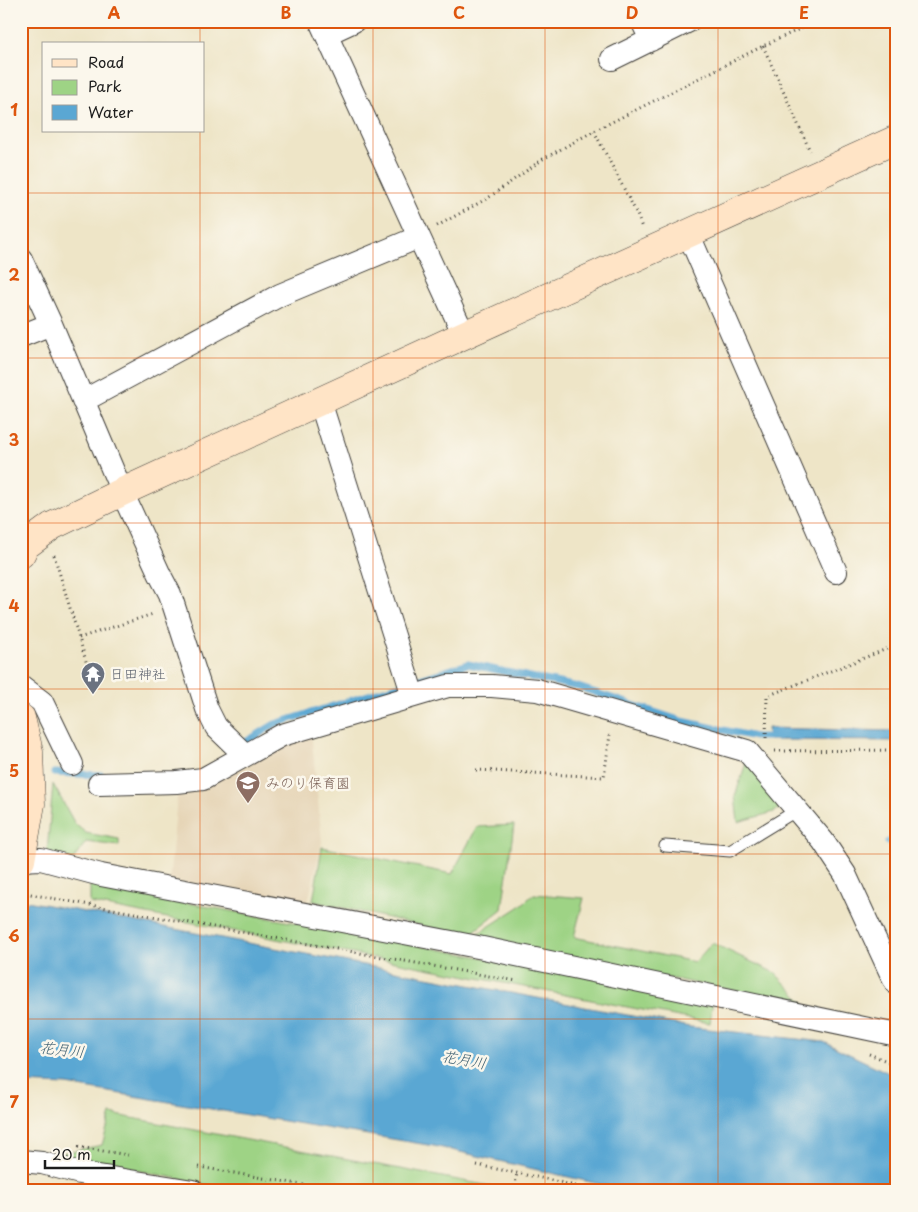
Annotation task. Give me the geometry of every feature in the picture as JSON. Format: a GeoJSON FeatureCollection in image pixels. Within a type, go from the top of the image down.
{"type":"FeatureCollection","features":[{"type":"Feature","properties":{"kind":"street"},"geometry":{"type":"LineString","coordinates":[[354,21],[323,27],[464,335]]}},
{"type":"Feature","properties":{"kind":"street"},"geometry":{"type":"LineString","coordinates":[[612,59],[646,31],[689,21]]}},
{"type":"Feature","properties":{"kind":"street"},"geometry":{"type":"LineString","coordinates":[[22,545],[52,526],[122,492],[897,138]]}},
{"type":"Feature","properties":{"kind":"street"},"geometry":{"type":"LineString","coordinates":[[688,233],[836,572]]}},
{"type":"Feature","properties":{"kind":"street"},"geometry":{"type":"LineString","coordinates":[[83,400],[280,295],[419,237]]}},
{"type":"Feature","properties":{"kind":"street"},"geometry":{"type":"LineString","coordinates":[[21,260],[122,492],[170,594],[207,709],[216,727],[245,755]]}},
{"type":"Feature","properties":{"kind":"street"},"geometry":{"type":"LineString","coordinates":[[21,336],[50,324]]}},
{"type":"Feature","properties":{"kind":"street"},"geometry":{"type":"LineString","coordinates":[[320,401],[410,688]]}},
{"type":"Feature","properties":{"kind":"street"},"geometry":{"type":"LineString","coordinates":[[21,686],[42,702],[72,764]]}},
{"type":"Feature","properties":{"kind":"street"},"geometry":{"type":"LineString","coordinates":[[99,784],[177,782],[203,779],[282,735],[410,688],[492,686],[537,690],[613,712],[756,745],[797,810],[823,841],[845,874],[897,984]]}},
{"type":"Feature","properties":{"kind":"street"},"geometry":{"type":"LineString","coordinates":[[21,718],[29,752],[31,804],[21,860],[41,859],[101,875],[484,948],[897,1035]]}},
{"type":"Feature","properties":{"kind":"street"},"geometry":{"type":"LineString","coordinates":[[21,1160],[80,1173],[193,1191]]}},
{"type":"Feature","properties":{"kind":"lane"},"geometry":{"type":"LineString","coordinates":[[665,846],[730,851],[797,810]]}},
{"type":"Feature","properties":{"kind":"path"},"geometry":{"type":"LineString","coordinates":[[419,237],[488,198],[543,159],[594,131],[817,21]]}},
{"type":"Feature","properties":{"kind":"path"},"geometry":{"type":"LineString","coordinates":[[763,46],[813,158]]}},
{"type":"Feature","properties":{"kind":"path"},"geometry":{"type":"LineString","coordinates":[[594,131],[637,214],[645,235]]}},
{"type":"Feature","properties":{"kind":"path"},"geometry":{"type":"LineString","coordinates":[[52,547],[92,681]]}},
{"type":"Feature","properties":{"kind":"path"},"geometry":{"type":"LineString","coordinates":[[79,638],[174,608]]}},
{"type":"Feature","properties":{"kind":"path"},"geometry":{"type":"LineString","coordinates":[[897,645],[767,696],[766,724],[756,745],[897,750]]}},
{"type":"Feature","properties":{"kind":"path"},"geometry":{"type":"LineString","coordinates":[[476,770],[604,777],[613,712]]}},
{"type":"Feature","properties":{"kind":"path"},"geometry":{"type":"LineString","coordinates":[[21,892],[45,898],[523,982]]}},
{"type":"Feature","properties":{"kind":"path"},"geometry":{"type":"LineString","coordinates":[[861,1051],[897,1065]]}},
{"type":"Feature","properties":{"kind":"path"},"geometry":{"type":"LineString","coordinates":[[477,1165],[595,1191]]}},
{"type":"Feature","properties":{"kind":"path"},"geometry":{"type":"LineString","coordinates":[[514,1191],[516,1173]]}},
{"type":"Feature","properties":{"kind":"path"},"geometry":{"type":"LineString","coordinates":[[21,1188],[35,1191]]}},
{"type":"Feature","properties":{"kind":"shaded area"},"geometry":{"type":"Polygon","coordinates":[[[311,731],[322,842],[308,902],[169,884],[178,788],[311,731]]]}},
{"type":"Feature","properties":{"kind":"green space"},"geometry":{"type":"Polygon","coordinates":[[[747,760],[788,803],[774,812],[738,822],[735,796],[747,760]]]}},
{"type":"Feature","properties":{"kind":"green space"},"geometry":{"type":"Polygon","coordinates":[[[53,784],[75,824],[86,833],[119,839],[119,846],[86,842],[73,860],[47,853],[53,784]]]}},
{"type":"Feature","properties":{"kind":"green space"},"geometry":{"type":"Polygon","coordinates":[[[514,825],[502,909],[468,936],[313,901],[322,847],[452,874],[477,827],[514,825]]]}},
{"type":"Feature","properties":{"kind":"green space"},"geometry":{"type":"Polygon","coordinates":[[[90,885],[713,1000],[710,1023],[90,903],[90,885]]]}},
{"type":"Feature","properties":{"kind":"green space"},"geometry":{"type":"Polygon","coordinates":[[[534,894],[584,898],[574,937],[695,962],[712,943],[775,973],[805,1004],[468,940],[519,907],[534,894]]]}},
{"type":"Feature","properties":{"kind":"green space"},"geometry":{"type":"Polygon","coordinates":[[[111,1114],[516,1191],[238,1191],[58,1154],[102,1145],[111,1114]]]}},
{"type":"Feature","properties":{"kind":"water"},"geometry":{"type":"Polygon","coordinates":[[[767,728],[897,731],[897,741],[768,740],[767,728]]]}},
{"type":"Feature","properties":{"kind":"water","name":"花月川"},"geometry":{"type":"Polygon","coordinates":[[[27,901],[690,1027],[824,1042],[897,1077],[897,1191],[629,1191],[434,1146],[67,1085],[21,1083],[21,917],[27,901]]]}},
{"type":"Feature","properties":{"kind":"waterway"},"geometry":{"type":"LineString","coordinates":[[239,746],[275,724],[468,664],[578,687],[682,721],[755,737],[777,737]]}},
{"type":"Feature","properties":{"kind":"waterway"},"geometry":{"type":"LineString","coordinates":[[54,773],[101,775]]}},
{"type":"Feature","properties":{"kind":"waterway"},"geometry":{"type":"LineString","coordinates":[[888,842],[897,839]]}},
{"type":"Feature","properties":{"kind":"place","name":"日田神社"},"geometry":{"type":"Point","coordinates":[93,695]}},
{"type":"Feature","properties":{"kind":"place","name":"みのり保育園"},"geometry":{"type":"Point","coordinates":[248,804]}}]}
